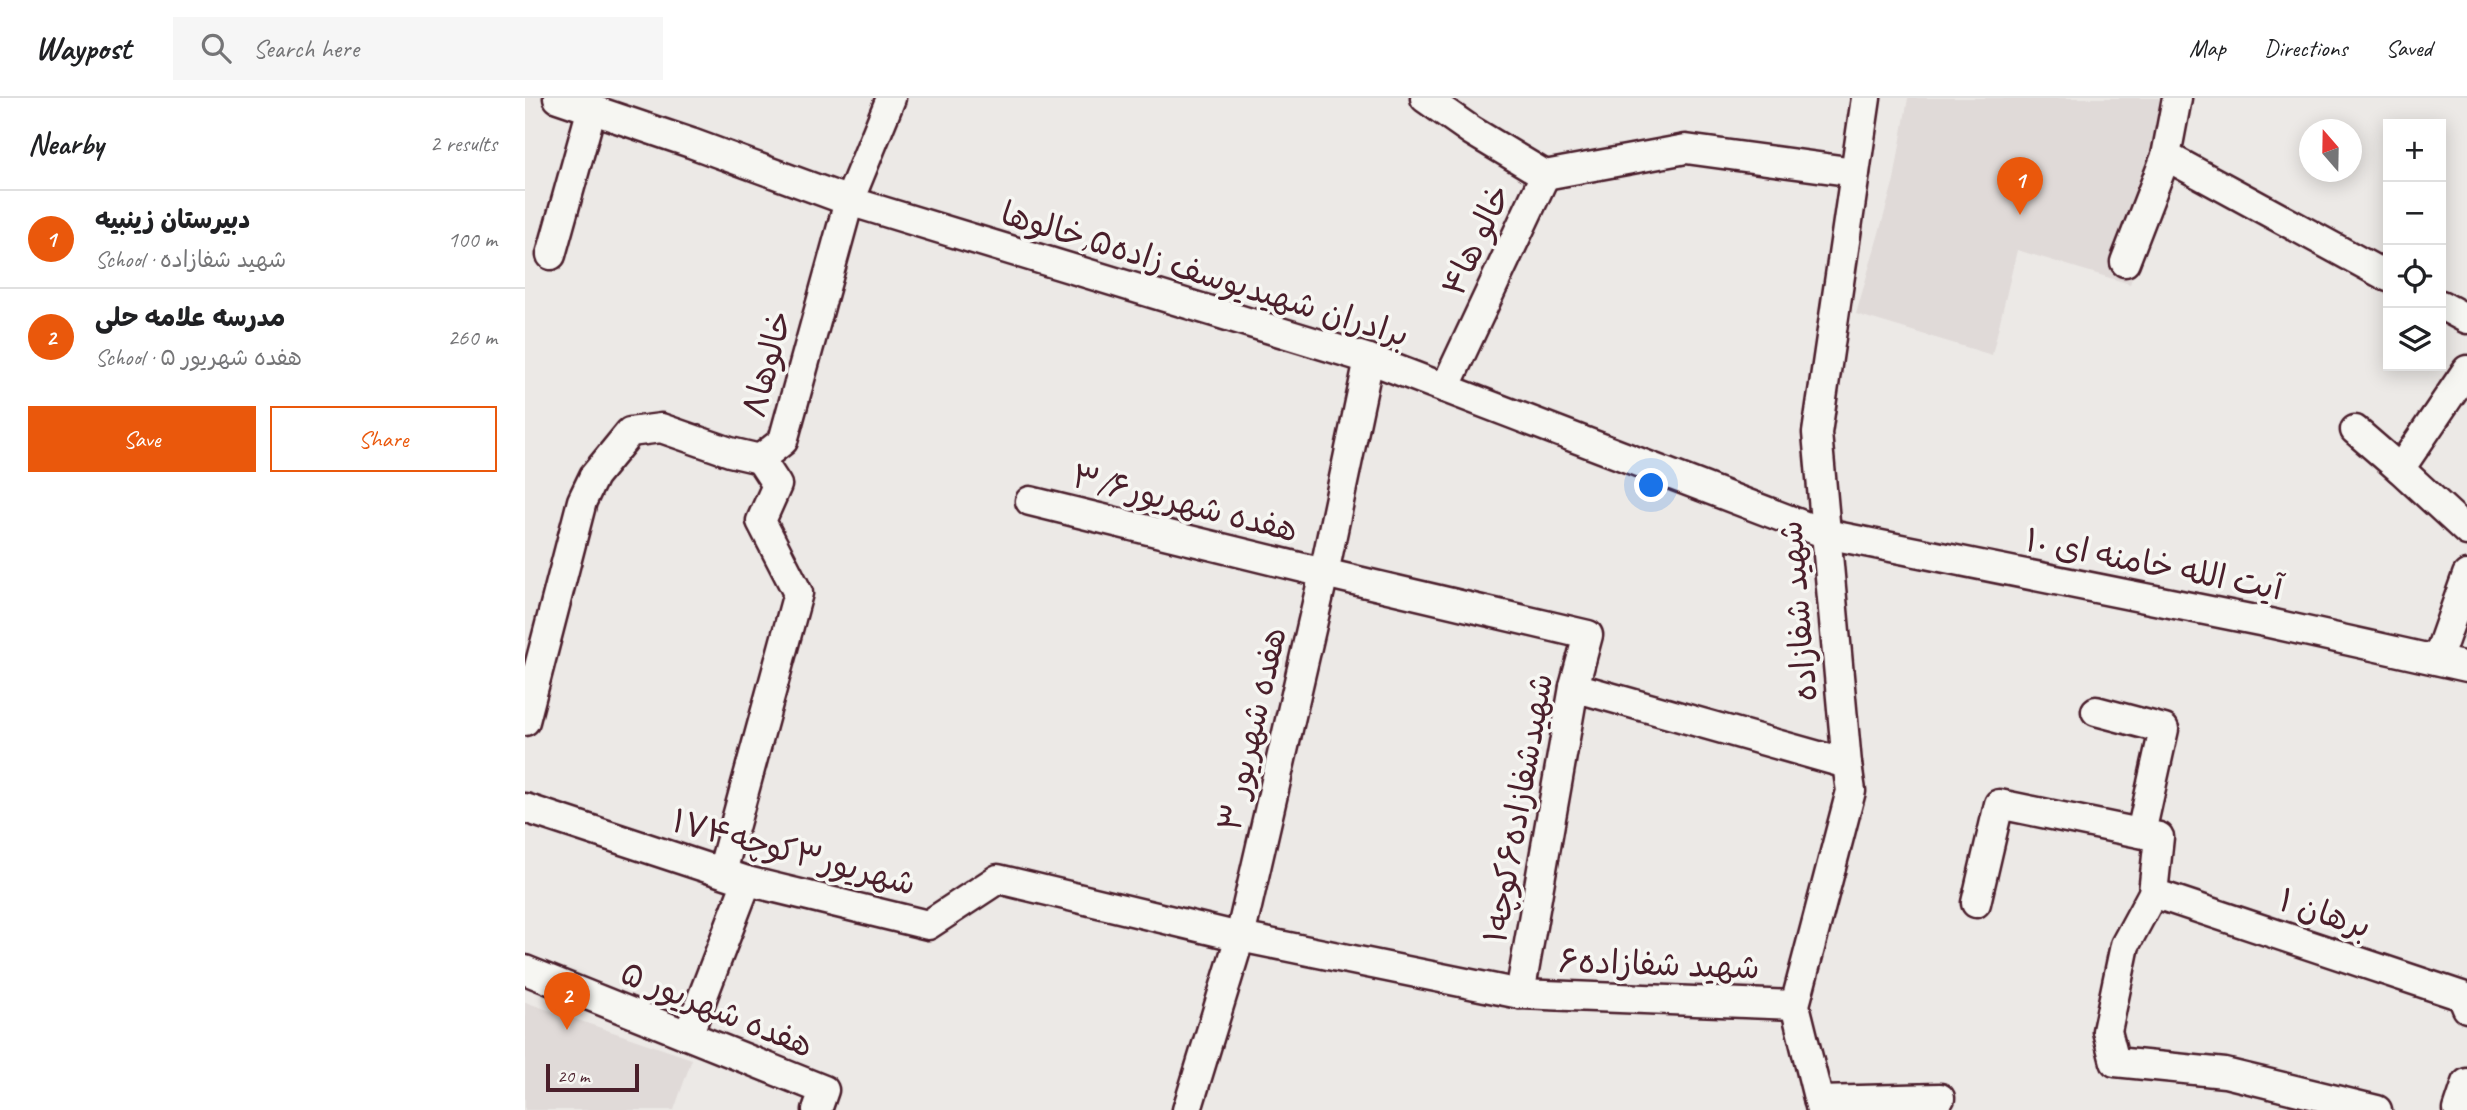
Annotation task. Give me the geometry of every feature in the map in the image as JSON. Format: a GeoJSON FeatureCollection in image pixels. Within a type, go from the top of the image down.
{"type":"FeatureCollection","features":[{"type":"Feature","properties":{"kind":"street","name":"برادران شهیدیوسف زاده۵,خالوها"},"geometry":{"type":"LineString","coordinates":[[558,98],[849,201],[1369,359],[1826,534]]}},
{"type":"Feature","properties":{"kind":"street","name":"خالوها۸"},"geometry":{"type":"LineString","coordinates":[[525,721],[582,502],[594,476],[630,432],[661,428],[730,452],[760,459],[783,441],[849,201],[891,98]]}},
{"type":"Feature","properties":{"kind":"street","name":"خالو ها۴"},"geometry":{"type":"LineString","coordinates":[[1426,98],[1472,131],[1545,175],[1445,388]]}},
{"type":"Feature","properties":{"kind":"street","name":"شهید شفازاده"},"geometry":{"type":"LineString","coordinates":[[1820,1105],[1795,1005],[1851,791],[1817,433],[1865,98]]}},
{"type":"Feature","properties":{"kind":"street"},"geometry":{"type":"LineString","coordinates":[[2125,262],[2166,156],[2177,98]]}},
{"type":"Feature","properties":{"kind":"street"},"geometry":{"type":"LineString","coordinates":[[551,255],[592,108]]}},
{"type":"Feature","properties":{"kind":"street"},"geometry":{"type":"LineString","coordinates":[[1545,175],[1686,149],[1855,172]]}},
{"type":"Feature","properties":{"kind":"street"},"geometry":{"type":"LineString","coordinates":[[2166,156],[2383,274]]}},
{"type":"Feature","properties":{"kind":"street"},"geometry":{"type":"LineString","coordinates":[[2446,308],[2467,319]]}},
{"type":"Feature","properties":{"kind":"street","name":"هفده شهریور ۳"},"geometry":{"type":"LineString","coordinates":[[1187,1110],[1240,937],[1324,573],[1369,359]]}},
{"type":"Feature","properties":{"kind":"street"},"geometry":{"type":"LineString","coordinates":[[2400,469],[2467,370]]}},
{"type":"Feature","properties":{"kind":"street"},"geometry":{"type":"LineString","coordinates":[[2355,430],[2467,531]]}},
{"type":"Feature","properties":{"kind":"street"},"geometry":{"type":"LineString","coordinates":[[688,1035],[734,877],[798,593],[761,521],[777,485],[760,459]]}},
{"type":"Feature","properties":{"kind":"street","name":"هفده شهریور۳/۶"},"geometry":{"type":"LineString","coordinates":[[1030,501],[1588,635]]}},
{"type":"Feature","properties":{"kind":"street","name":"آیت الله خامنه ای ۱۰"},"geometry":{"type":"LineString","coordinates":[[1826,534],[2265,622],[2467,667]]}},
{"type":"Feature","properties":{"kind":"street"},"geometry":{"type":"LineString","coordinates":[[2437,660],[2467,575]]}},
{"type":"Feature","properties":{"kind":"street","name":"شهیدشفازاده۶کوچه۱"},"geometry":{"type":"LineString","coordinates":[[1520,994],[1574,687],[1588,635]]}},
{"type":"Feature","properties":{"kind":"street"},"geometry":{"type":"LineString","coordinates":[[1574,687],[1847,764]]}},
{"type":"Feature","properties":{"kind":"street"},"geometry":{"type":"LineString","coordinates":[[2096,711],[2164,729],[2141,833]]}},
{"type":"Feature","properties":{"kind":"street"},"geometry":{"type":"LineString","coordinates":[[1976,903],[1999,804],[2159,837],[2153,893],[2125,945],[2107,1031],[2115,1062],[2225,1073],[2377,1110]]}},
{"type":"Feature","properties":{"kind":"street","name":"۱۷شهریور۳کوچه۴"},"geometry":{"type":"LineString","coordinates":[[525,808],[734,877],[928,925],[998,879],[1240,937],[1520,994]]}},
{"type":"Feature","properties":{"kind":"street","name":"برهان ۱"},"geometry":{"type":"LineString","coordinates":[[2153,893],[2465,993]]}},
{"type":"Feature","properties":{"kind":"street","name":"هفده شهریور ۵"},"geometry":{"type":"LineString","coordinates":[[525,970],[824,1090],[817,1110]]}},
{"type":"Feature","properties":{"kind":"street","name":"شهید شفازاده۶"},"geometry":{"type":"LineString","coordinates":[[1520,994],[1795,1005]]}},
{"type":"Feature","properties":{"kind":"street"},"geometry":{"type":"LineString","coordinates":[[2458,1110],[2467,1083]]}},
{"type":"Feature","properties":{"kind":"street"},"geometry":{"type":"LineString","coordinates":[[1820,1105],[1940,1098]]}},
{"type":"Feature","properties":{"kind":"shaded area"},"geometry":{"type":"Polygon","coordinates":[[[1908,98],[2193,98],[2191,118],[2130,284],[2017,250],[1992,355],[1856,314],[1894,180],[1908,98]]]}},
{"type":"Feature","properties":{"kind":"shaded area"},"geometry":{"type":"Polygon","coordinates":[[[525,1002],[692,1059],[674,1110],[525,1110],[525,1002]]]}},
{"type":"Feature","properties":{"kind":"place","name":"دبیرستان زینبیه"},"geometry":{"type":"Point","coordinates":[2020,215]}},
{"type":"Feature","properties":{"kind":"place","name":"مدرسه علامه حلی"},"geometry":{"type":"Point","coordinates":[567,1030]}}]}
